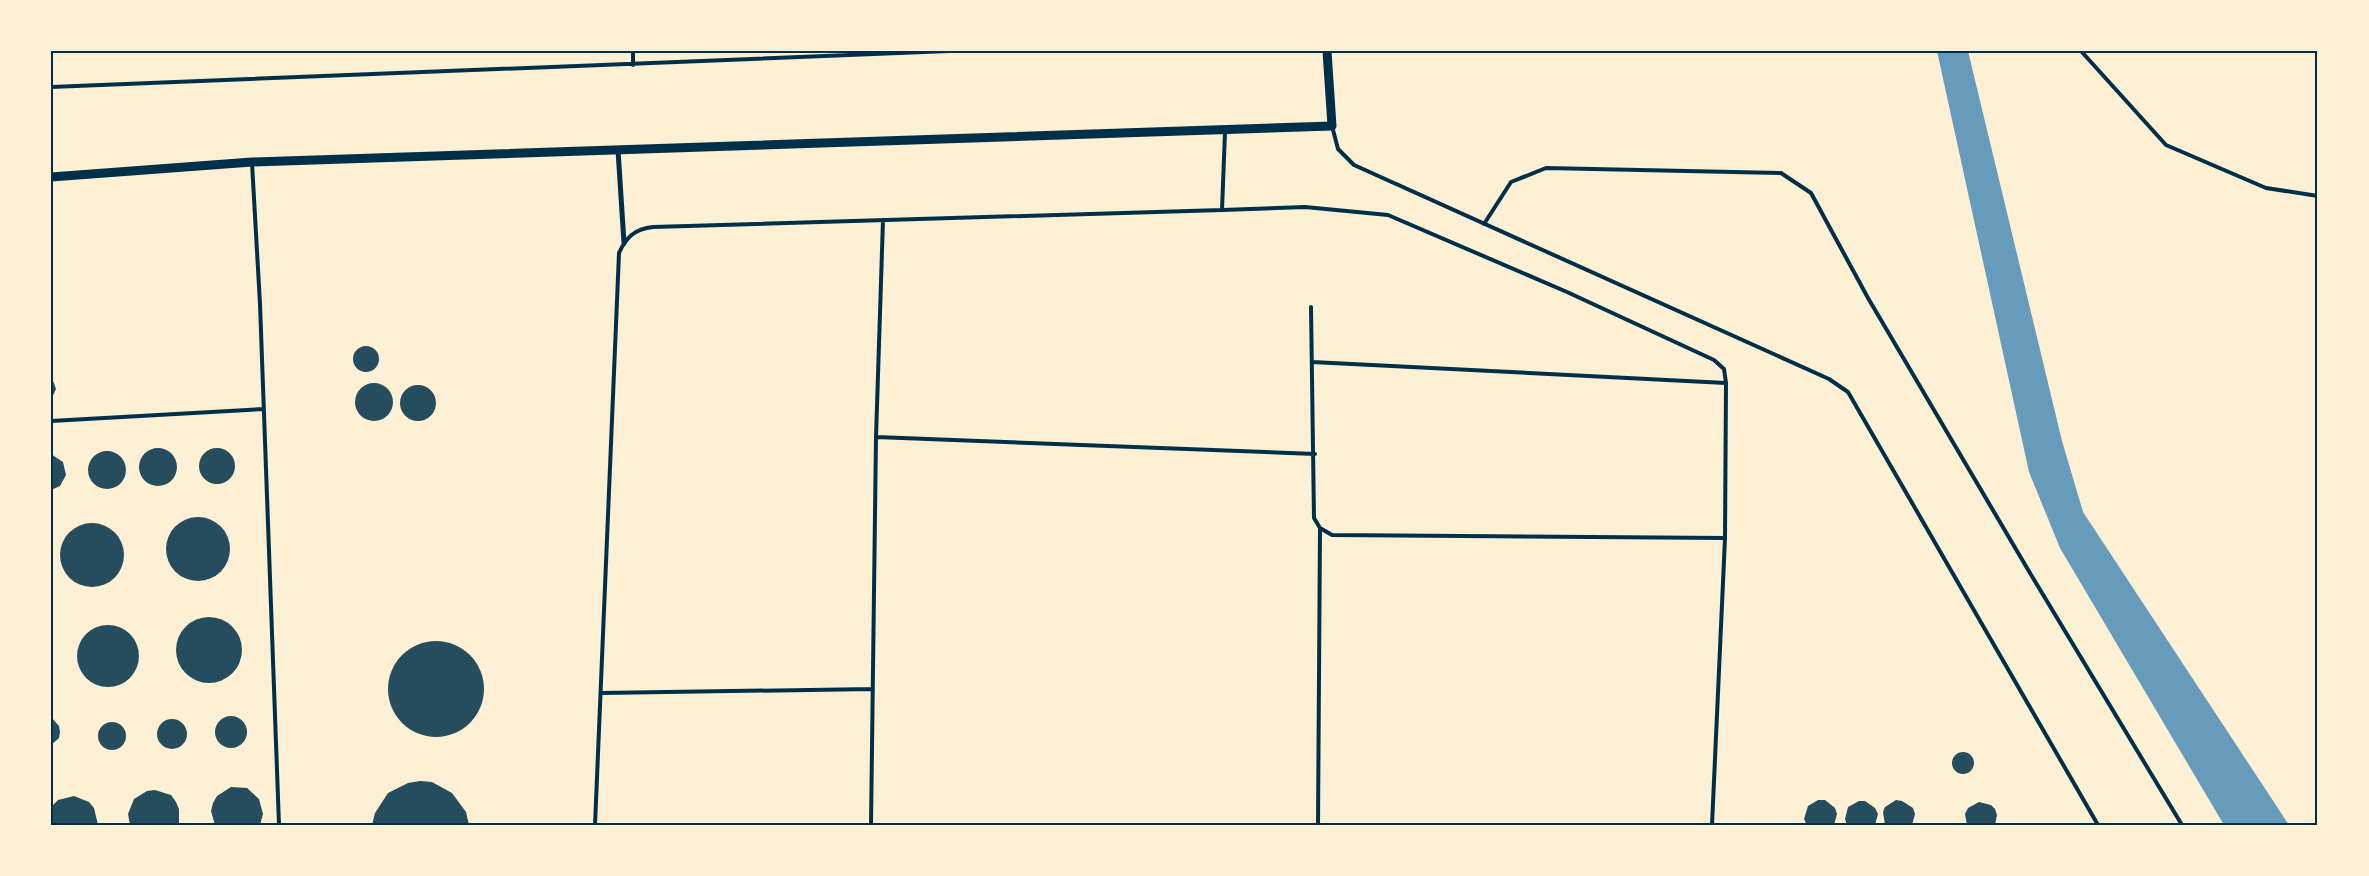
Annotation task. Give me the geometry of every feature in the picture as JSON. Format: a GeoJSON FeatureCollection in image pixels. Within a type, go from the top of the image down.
{"type":"FeatureCollection","features":[{"type":"Feature","properties":{"kind":"street"},"geometry":{"type":"LineString","coordinates":[[51,178],[252,162],[1226,132],[1332,126],[1327,51]]}},
{"type":"Feature","properties":{"kind":"street"},"geometry":{"type":"LineString","coordinates":[[618,150],[624,243]]}},
{"type":"Feature","properties":{"kind":"lane"},"geometry":{"type":"LineString","coordinates":[[633,51],[633,65]]}},
{"type":"Feature","properties":{"kind":"lane"},"geometry":{"type":"LineString","coordinates":[[51,87],[949,51]]}},
{"type":"Feature","properties":{"kind":"lane"},"geometry":{"type":"LineString","coordinates":[[2081,51],[2166,145],[2266,188],[2318,196]]}},
{"type":"Feature","properties":{"kind":"lane"},"geometry":{"type":"LineString","coordinates":[[1332,126],[1338,149],[1354,165],[1829,379],[1848,392],[2098,825]]}},
{"type":"Feature","properties":{"kind":"lane"},"geometry":{"type":"LineString","coordinates":[[1222,210],[1226,132]]}},
{"type":"Feature","properties":{"kind":"lane"},"geometry":{"type":"LineString","coordinates":[[252,162],[279,825]]}},
{"type":"Feature","properties":{"kind":"lane"},"geometry":{"type":"LineString","coordinates":[[1484,224],[1511,182],[1546,168],[1782,173],[1811,194],[1868,298],[2027,568],[2182,825]]}},
{"type":"Feature","properties":{"kind":"lane"},"geometry":{"type":"LineString","coordinates":[[595,825],[620,253],[624,243],[640,228],[1305,207],[1388,215],[1567,292],[1714,360],[1724,369],[1726,383],[1725,538],[1712,825]]}},
{"type":"Feature","properties":{"kind":"lane"},"geometry":{"type":"LineString","coordinates":[[871,825],[876,437],[883,220]]}},
{"type":"Feature","properties":{"kind":"lane"},"geometry":{"type":"LineString","coordinates":[[1311,307],[1315,454],[1314,518],[1320,528],[1332,535],[1725,538]]}},
{"type":"Feature","properties":{"kind":"lane"},"geometry":{"type":"LineString","coordinates":[[1312,362],[1726,383]]}},
{"type":"Feature","properties":{"kind":"lane"},"geometry":{"type":"LineString","coordinates":[[51,421],[263,410]]}},
{"type":"Feature","properties":{"kind":"lane"},"geometry":{"type":"LineString","coordinates":[[876,437],[1315,454]]}},
{"type":"Feature","properties":{"kind":"lane"},"geometry":{"type":"LineString","coordinates":[[1318,825],[1320,528]]}},
{"type":"Feature","properties":{"kind":"lane"},"geometry":{"type":"LineString","coordinates":[[601,693],[873,689]]}},
{"type":"Feature","properties":{"kind":"water"},"geometry":{"type":"Polygon","coordinates":[[[1937,51],[1968,51],[2062,441],[2083,512],[2289,825],[2224,825],[2060,548],[2029,472],[1937,51]]]}},
{"type":"Feature","properties":{"kind":"building"},"geometry":{"type":"Polygon","coordinates":[[[366,346],[375,350],[379,359],[375,368],[366,372],[357,368],[353,359],[357,350],[366,346]]]}},
{"type":"Feature","properties":{"kind":"building"},"geometry":{"type":"Polygon","coordinates":[[[51,375],[56,389],[51,400],[51,375]]]}},
{"type":"Feature","properties":{"kind":"building"},"geometry":{"type":"Polygon","coordinates":[[[374,383],[388,388],[393,402],[388,416],[374,421],[360,416],[355,402],[360,388],[374,383]]]}},
{"type":"Feature","properties":{"kind":"building"},"geometry":{"type":"Polygon","coordinates":[[[418,385],[425,386],[431,390],[435,396],[435,410],[431,416],[425,420],[418,421],[411,420],[405,416],[401,410],[400,403],[401,396],[405,390],[411,386],[418,385]]]}},
{"type":"Feature","properties":{"kind":"building"},"geometry":{"type":"Polygon","coordinates":[[[158,448],[171,454],[177,467],[171,480],[158,486],[145,480],[139,467],[145,454],[158,448]]]}},
{"type":"Feature","properties":{"kind":"building"},"geometry":{"type":"Polygon","coordinates":[[[217,448],[224,449],[230,453],[234,459],[234,473],[230,479],[224,483],[217,484],[210,483],[204,479],[200,473],[199,466],[200,459],[204,453],[210,449],[217,448]]]}},
{"type":"Feature","properties":{"kind":"building"},"geometry":{"type":"Polygon","coordinates":[[[107,451],[114,452],[120,457],[125,463],[125,477],[120,483],[114,488],[107,489],[100,488],[94,483],[89,477],[88,470],[89,463],[94,457],[100,452],[107,451]]]}},
{"type":"Feature","properties":{"kind":"building"},"geometry":{"type":"Polygon","coordinates":[[[51,454],[63,462],[66,475],[60,486],[51,490],[51,454]]]}},
{"type":"Feature","properties":{"kind":"building"},"geometry":{"type":"Polygon","coordinates":[[[192,517],[204,517],[221,526],[228,537],[230,549],[228,561],[221,572],[204,581],[192,581],[180,576],[171,567],[166,555],[166,543],[171,531],[180,522],[192,517]]]}},
{"type":"Feature","properties":{"kind":"building"},"geometry":{"type":"Polygon","coordinates":[[[92,523],[104,525],[115,532],[122,543],[124,555],[122,567],[115,578],[104,585],[92,587],[80,585],[69,578],[62,567],[60,555],[62,543],[69,532],[80,525],[92,523]]]}},
{"type":"Feature","properties":{"kind":"building"},"geometry":{"type":"Polygon","coordinates":[[[209,617],[221,620],[232,627],[239,638],[242,650],[239,662],[232,673],[221,680],[209,683],[197,680],[186,673],[179,662],[176,650],[179,638],[186,627],[197,620],[209,617]]]}},
{"type":"Feature","properties":{"kind":"building"},"geometry":{"type":"Polygon","coordinates":[[[108,625],[120,627],[130,634],[137,644],[139,656],[137,668],[130,678],[120,685],[108,687],[96,685],[86,678],[79,668],[77,656],[79,644],[86,634],[96,627],[108,625]]]}},
{"type":"Feature","properties":{"kind":"building"},"geometry":{"type":"Polygon","coordinates":[[[436,641],[454,645],[470,655],[480,671],[484,689],[480,707],[470,723],[454,733],[436,737],[418,733],[402,723],[392,707],[388,689],[392,671],[402,655],[418,645],[436,641]]]}},
{"type":"Feature","properties":{"kind":"building"},"geometry":{"type":"Polygon","coordinates":[[[231,716],[237,717],[242,721],[246,726],[246,738],[242,743],[237,747],[231,748],[225,747],[220,743],[216,738],[215,732],[216,726],[220,721],[225,717],[231,716]]]}},
{"type":"Feature","properties":{"kind":"building"},"geometry":{"type":"Polygon","coordinates":[[[51,717],[59,726],[60,732],[59,738],[51,745],[51,717]]]}},
{"type":"Feature","properties":{"kind":"building"},"geometry":{"type":"Polygon","coordinates":[[[172,719],[183,723],[187,734],[183,745],[172,749],[161,745],[157,734],[161,723],[172,719]]]}},
{"type":"Feature","properties":{"kind":"building"},"geometry":{"type":"Polygon","coordinates":[[[112,722],[122,726],[126,736],[122,746],[112,750],[102,746],[98,736],[102,726],[112,722]]]}},
{"type":"Feature","properties":{"kind":"building"},"geometry":{"type":"Polygon","coordinates":[[[1963,752],[1971,755],[1974,763],[1971,771],[1963,774],[1955,771],[1952,763],[1955,755],[1963,752]]]}},
{"type":"Feature","properties":{"kind":"building"},"geometry":{"type":"Polygon","coordinates":[[[432,782],[452,793],[466,812],[469,825],[372,825],[375,813],[388,793],[408,783],[432,782]]]}},
{"type":"Feature","properties":{"kind":"building"},"geometry":{"type":"Polygon","coordinates":[[[231,787],[247,788],[259,799],[263,814],[260,825],[215,825],[211,811],[213,803],[217,796],[231,787]]]}},
{"type":"Feature","properties":{"kind":"building"},"geometry":{"type":"Polygon","coordinates":[[[155,790],[171,795],[176,802],[179,809],[179,825],[130,825],[128,814],[134,799],[147,791],[155,790]]]}},
{"type":"Feature","properties":{"kind":"building"},"geometry":{"type":"Polygon","coordinates":[[[74,796],[89,802],[94,808],[98,825],[51,825],[52,806],[58,800],[74,796]]]}},
{"type":"Feature","properties":{"kind":"building"},"geometry":{"type":"Polygon","coordinates":[[[1818,800],[1825,800],[1835,808],[1837,814],[1834,825],[1807,825],[1804,819],[1808,806],[1818,800]]]}},
{"type":"Feature","properties":{"kind":"building"},"geometry":{"type":"Polygon","coordinates":[[[1896,800],[1902,801],[1913,808],[1915,814],[1912,825],[1885,825],[1883,812],[1885,807],[1896,800]]]}},
{"type":"Feature","properties":{"kind":"building"},"geometry":{"type":"Polygon","coordinates":[[[1859,801],[1865,801],[1875,808],[1878,814],[1875,825],[1847,825],[1845,819],[1848,807],[1859,801]]]}},
{"type":"Feature","properties":{"kind":"building"},"geometry":{"type":"Polygon","coordinates":[[[1979,802],[1991,805],[1995,809],[1997,815],[1995,825],[1967,825],[1965,814],[1968,808],[1979,802]]]}}]}
